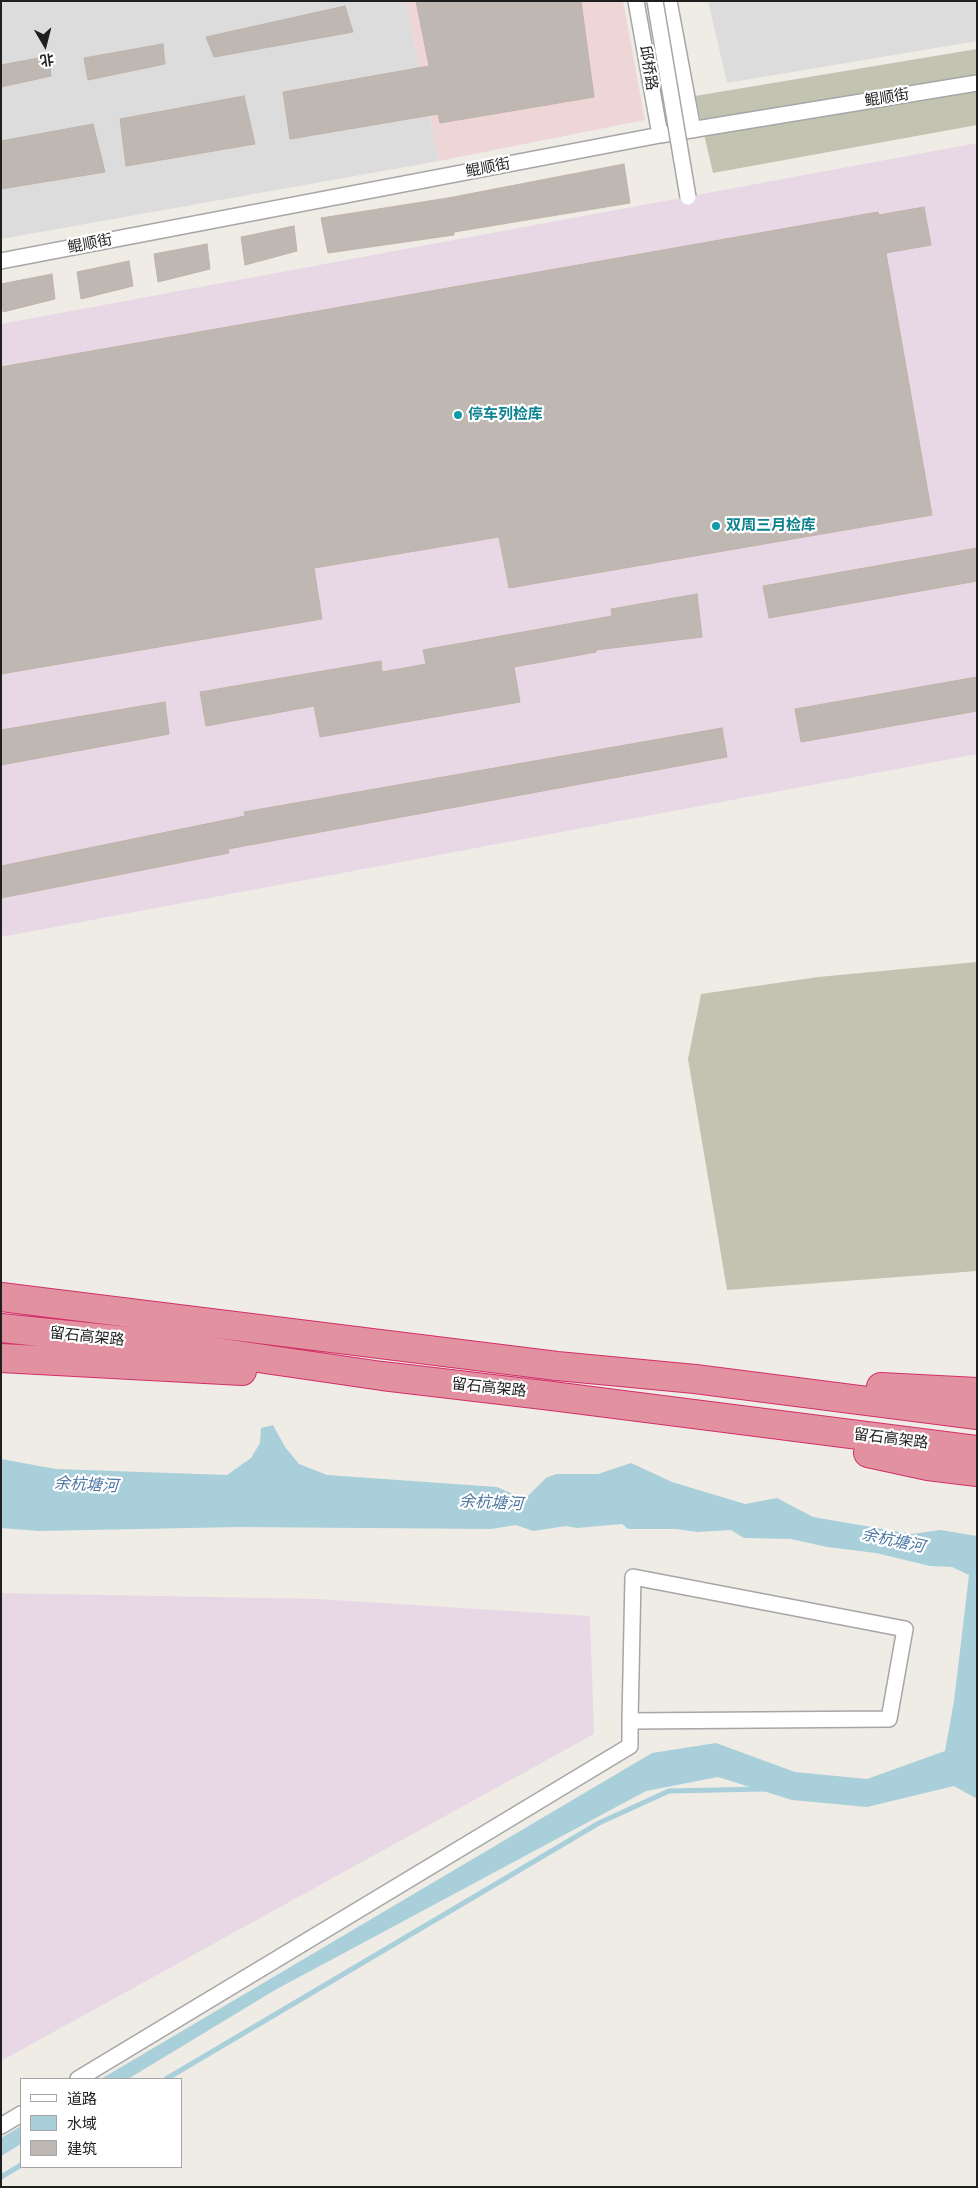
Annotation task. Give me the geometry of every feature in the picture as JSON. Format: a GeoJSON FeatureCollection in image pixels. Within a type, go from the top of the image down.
{"type":"FeatureCollection","features":[{"type":"Feature","properties":{"kind":"highway","name":"留石高架路"},"geometry":{"type":"LineString","coordinates":[[1,1297],[558,1366],[695,1379],[977,1415]]}},
{"type":"Feature","properties":{"kind":"highway","name":"留石高架路"},"geometry":{"type":"LineString","coordinates":[[1,1328],[176,1346],[382,1376],[977,1450]]}},
{"type":"Feature","properties":{"kind":"highway"},"geometry":{"type":"LineString","coordinates":[[1,1358],[175,1369],[382,1376]]}},
{"type":"Feature","properties":{"kind":"highway"},"geometry":{"type":"LineString","coordinates":[[695,1379],[977,1392]]}},
{"type":"Feature","properties":{"kind":"highway"},"geometry":{"type":"LineString","coordinates":[[680,1413],[928,1466],[977,1472]]}},
{"type":"Feature","properties":{"kind":"street","name":"邱桥路"},"geometry":{"type":"LineString","coordinates":[[636,1],[660,135]]}},
{"type":"Feature","properties":{"kind":"street"},"geometry":{"type":"LineString","coordinates":[[655,1],[688,197]]}},
{"type":"Feature","properties":{"kind":"street"},"geometry":{"type":"LineString","coordinates":[[669,1],[693,130]]}},
{"type":"Feature","properties":{"kind":"street","name":"鲲顺街"},"geometry":{"type":"LineString","coordinates":[[1,261],[660,135],[977,83]]}},
{"type":"Feature","properties":{"kind":"street"},"geometry":{"type":"LineString","coordinates":[[80,2078],[630,1746],[630,1721],[633,1577],[905,1629],[889,1719],[630,1721]]}},
{"type":"Feature","properties":{"kind":"street"},"geometry":{"type":"LineString","coordinates":[[1,2126],[20,2115]]}},
{"type":"Feature","properties":{"kind":"shaded area"},"geometry":{"type":"Polygon","coordinates":[[[1,1],[406,1],[439,161],[1,239],[1,1]]]}},
{"type":"Feature","properties":{"kind":"shaded area"},"geometry":{"type":"Polygon","coordinates":[[[406,1],[623,1],[645,120],[439,161],[406,1]]]}},
{"type":"Feature","properties":{"kind":"shaded area"},"geometry":{"type":"Polygon","coordinates":[[[708,1],[977,1],[977,41],[727,83],[708,1]]]}},
{"type":"Feature","properties":{"kind":"shaded area"},"geometry":{"type":"Polygon","coordinates":[[[977,49],[977,125],[713,173],[695,96],[977,49]]]}},
{"type":"Feature","properties":{"kind":"shaded area"},"geometry":{"type":"Polygon","coordinates":[[[977,143],[977,754],[1,937],[1,324],[977,143]]]}},
{"type":"Feature","properties":{"kind":"shaded area"},"geometry":{"type":"Polygon","coordinates":[[[977,962],[977,1271],[727,1290],[688,1059],[701,994],[818,977],[977,962]]]}},
{"type":"Feature","properties":{"kind":"shaded area"},"geometry":{"type":"Polygon","coordinates":[[[1,1593],[318,1599],[590,1616],[594,1734],[1,2061],[1,1593]]]}},
{"type":"Feature","properties":{"kind":"water","name":"余杭塘河"},"geometry":{"type":"Polygon","coordinates":[[[273,1425],[285,1447],[299,1464],[327,1475],[497,1487],[515,1495],[529,1495],[546,1478],[556,1474],[598,1474],[631,1463],[672,1482],[745,1504],[777,1498],[813,1517],[912,1534],[940,1530],[977,1536],[977,1799],[954,1786],[867,1807],[792,1800],[718,1777],[646,1791],[275,1990],[130,2078],[103,2078],[652,1753],[716,1743],[795,1772],[867,1779],[945,1751],[954,1701],[969,1575],[952,1567],[930,1566],[876,1553],[827,1547],[791,1539],[744,1538],[731,1530],[697,1532],[676,1529],[628,1529],[622,1524],[577,1528],[566,1526],[533,1531],[516,1525],[491,1529],[239,1527],[39,1531],[1,1528],[1,1459],[56,1469],[227,1475],[251,1458],[260,1443],[261,1428],[273,1425]]]}},
{"type":"Feature","properties":{"kind":"water"},"geometry":{"type":"Polygon","coordinates":[[[20,2127],[20,2145],[1,2156],[1,2138],[20,2127]]]}},
{"type":"Feature","properties":{"kind":"building"},"geometry":{"type":"Polygon","coordinates":[[[416,1],[581,1],[594,97],[440,123],[438,114],[290,139],[283,92],[429,66],[416,1]]]}},
{"type":"Feature","properties":{"kind":"building"},"geometry":{"type":"Polygon","coordinates":[[[345,6],[353,32],[214,57],[206,37],[345,6]]]}},
{"type":"Feature","properties":{"kind":"building"},"geometry":{"type":"Polygon","coordinates":[[[163,44],[165,64],[88,80],[84,58],[163,44]]]}},
{"type":"Feature","properties":{"kind":"building"},"geometry":{"type":"Polygon","coordinates":[[[49,56],[51,76],[1,87],[1,65],[49,56]]]}},
{"type":"Feature","properties":{"kind":"building"},"geometry":{"type":"Polygon","coordinates":[[[244,96],[255,144],[126,166],[120,119],[244,96]]]}},
{"type":"Feature","properties":{"kind":"building"},"geometry":{"type":"Polygon","coordinates":[[[93,124],[105,172],[1,189],[1,141],[93,124]]]}},
{"type":"Feature","properties":{"kind":"building"},"geometry":{"type":"Polygon","coordinates":[[[624,164],[630,203],[454,232],[454,235],[328,253],[321,218],[448,198],[624,164]]]}},
{"type":"Feature","properties":{"kind":"building","name":"停车列检库"},"geometry":{"type":"Polygon","coordinates":[[[924,207],[931,245],[886,253],[932,515],[509,588],[499,537],[314,568],[322,619],[1,674],[1,367],[878,212],[879,215],[924,207]]]}},
{"type":"Feature","properties":{"kind":"building"},"geometry":{"type":"Polygon","coordinates":[[[294,226],[297,251],[245,265],[241,237],[294,226]]]}},
{"type":"Feature","properties":{"kind":"building"},"geometry":{"type":"Polygon","coordinates":[[[207,244],[210,269],[158,282],[154,254],[207,244]]]}},
{"type":"Feature","properties":{"kind":"building"},"geometry":{"type":"Polygon","coordinates":[[[129,261],[133,286],[81,299],[77,272],[129,261]]]}},
{"type":"Feature","properties":{"kind":"building"},"geometry":{"type":"Polygon","coordinates":[[[52,274],[55,299],[3,312],[1,284],[52,274]]]}},
{"type":"Feature","properties":{"kind":"building"},"geometry":{"type":"Polygon","coordinates":[[[977,548],[977,581],[769,618],[763,586],[977,548]]]}},
{"type":"Feature","properties":{"kind":"building"},"geometry":{"type":"Polygon","coordinates":[[[697,594],[702,637],[596,650],[596,652],[514,667],[520,702],[320,737],[314,706],[206,726],[200,692],[381,661],[382,672],[426,664],[423,650],[612,616],[611,609],[697,594]]]}},
{"type":"Feature","properties":{"kind":"building"},"geometry":{"type":"Polygon","coordinates":[[[977,677],[977,711],[801,742],[795,709],[977,677]]]}},
{"type":"Feature","properties":{"kind":"building"},"geometry":{"type":"Polygon","coordinates":[[[165,702],[169,734],[1,765],[1,730],[165,702]]]}},
{"type":"Feature","properties":{"kind":"building"},"geometry":{"type":"Polygon","coordinates":[[[722,728],[727,757],[228,849],[229,853],[1,898],[1,866],[245,816],[244,812],[722,728]]]}},
{"type":"Feature","properties":{"kind":"waterway"},"geometry":{"type":"LineString","coordinates":[[168,2078],[599,1823],[669,1791],[764,1789]]}},
{"type":"Feature","properties":{"kind":"waterway"},"geometry":{"type":"LineString","coordinates":[[1,2177],[20,2166]]}},
{"type":"Feature","properties":{"kind":"place","name":"停车列检库"},"geometry":{"type":"Point","coordinates":[458,415]}},
{"type":"Feature","properties":{"kind":"place","name":"双周三月检库"},"geometry":{"type":"Point","coordinates":[716,526]}}]}
